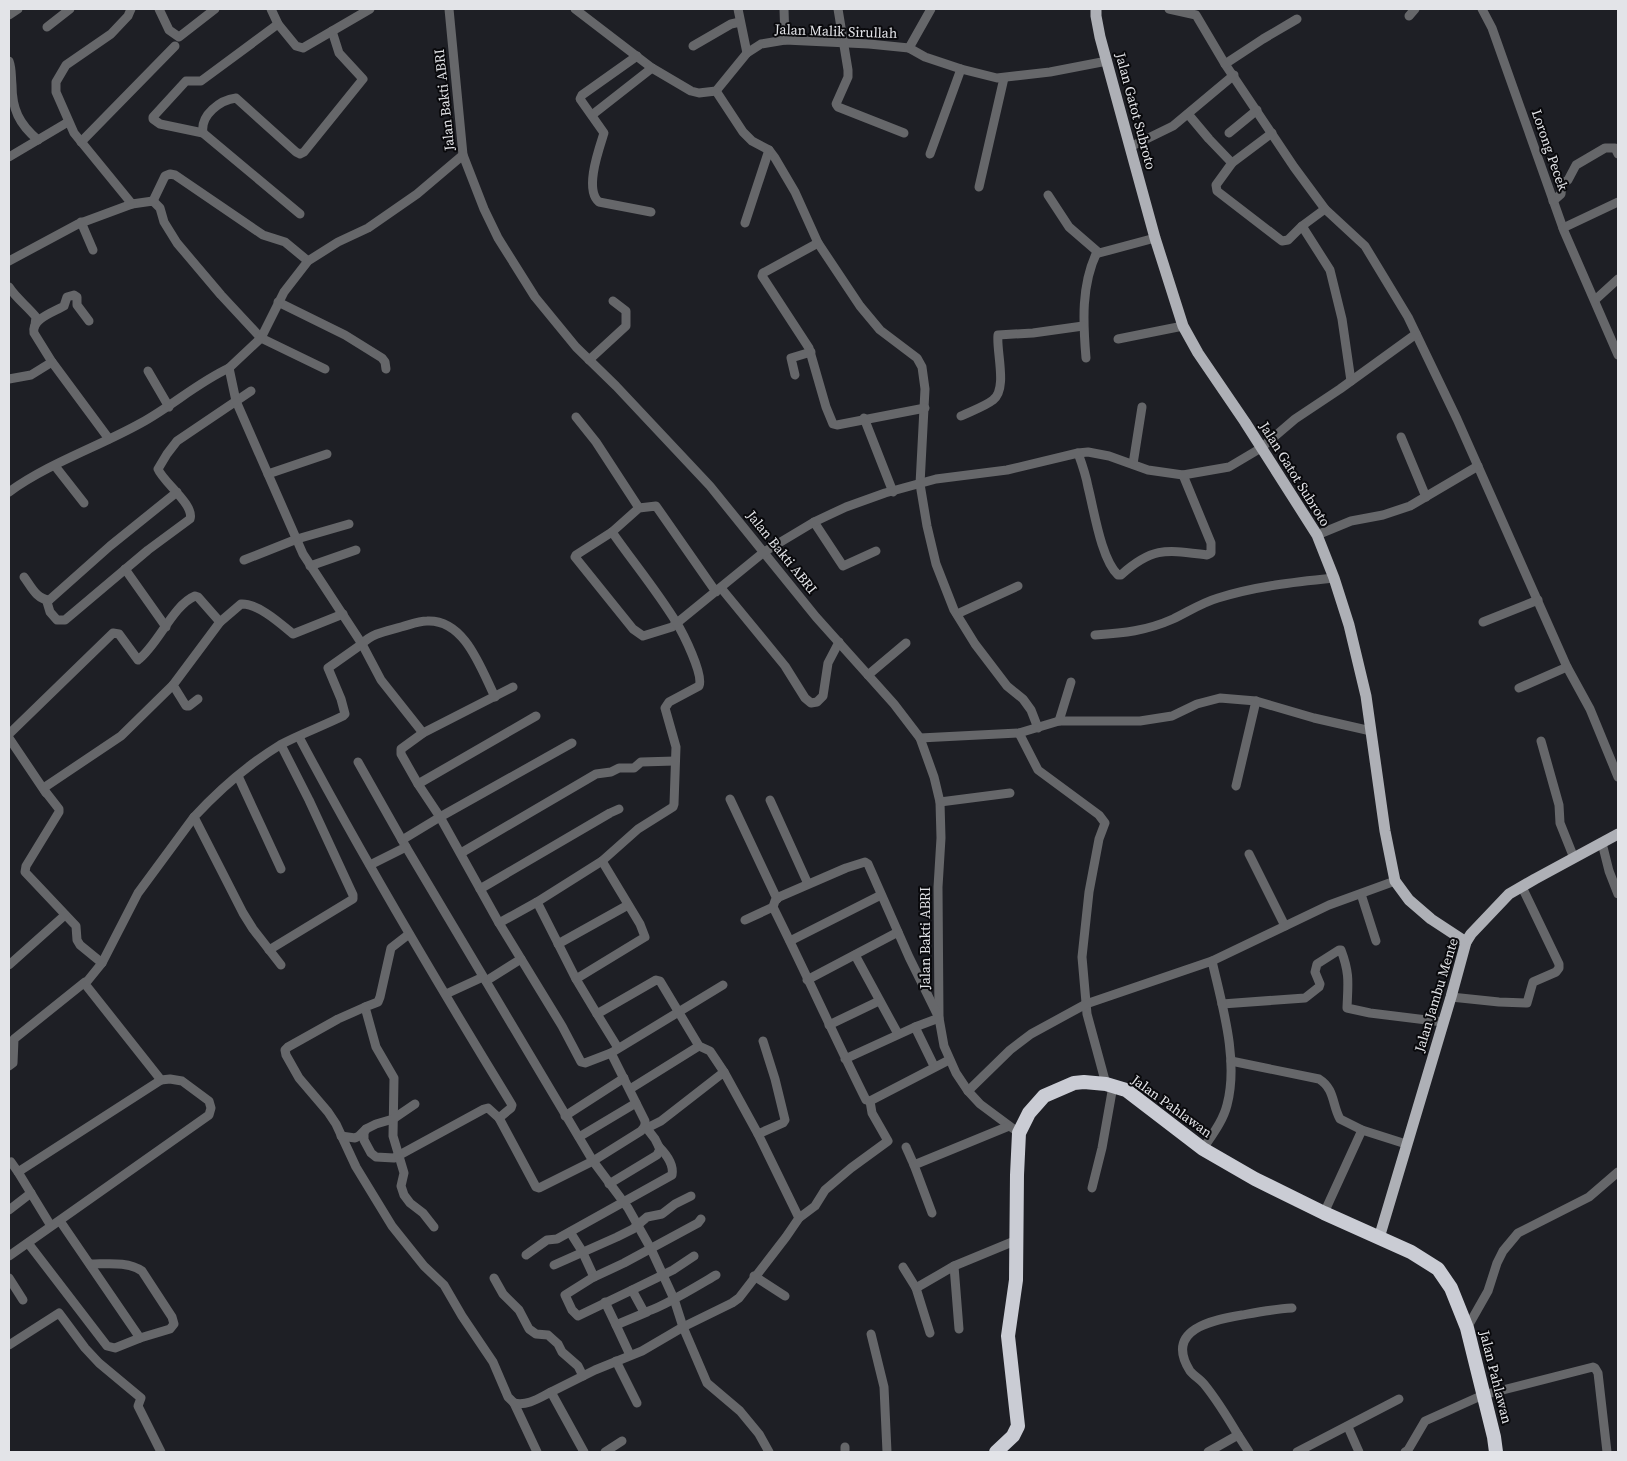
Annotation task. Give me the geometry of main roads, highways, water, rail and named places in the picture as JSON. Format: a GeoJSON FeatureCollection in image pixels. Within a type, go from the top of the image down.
{"type":"FeatureCollection","features":[{"type":"Feature","properties":{"kind":"highway","name":"Jalan Pahlawan"},"geometry":{"type":"LineString","coordinates":[[996,1452],[1013,1436],[1018,1426],[1017,1402],[1010,1363],[1008,1336],[1016,1284],[1017,1240],[1014,1130],[1048,1093],[1077,1082],[1110,1085],[1132,1094],[1204,1149],[1255,1179],[1324,1213],[1411,1252],[1438,1269],[1450,1288],[1467,1328],[1496,1452]]}},
{"type":"Feature","properties":{"kind":"main road","name":"Jalan Gatot Subroto"},"geometry":{"type":"LineString","coordinates":[[1096,9],[1107,61],[1155,238],[1184,326],[1198,352],[1317,535],[1334,578],[1358,658],[1371,731],[1385,831],[1395,881],[1409,900],[1431,919],[1466,942]]}},
{"type":"Feature","properties":{"kind":"main road","name":"Jalan Jambu Mente"},"geometry":{"type":"LineString","coordinates":[[1379,1238],[1466,942],[1470,934],[1509,894],[1618,834]]}}]}
